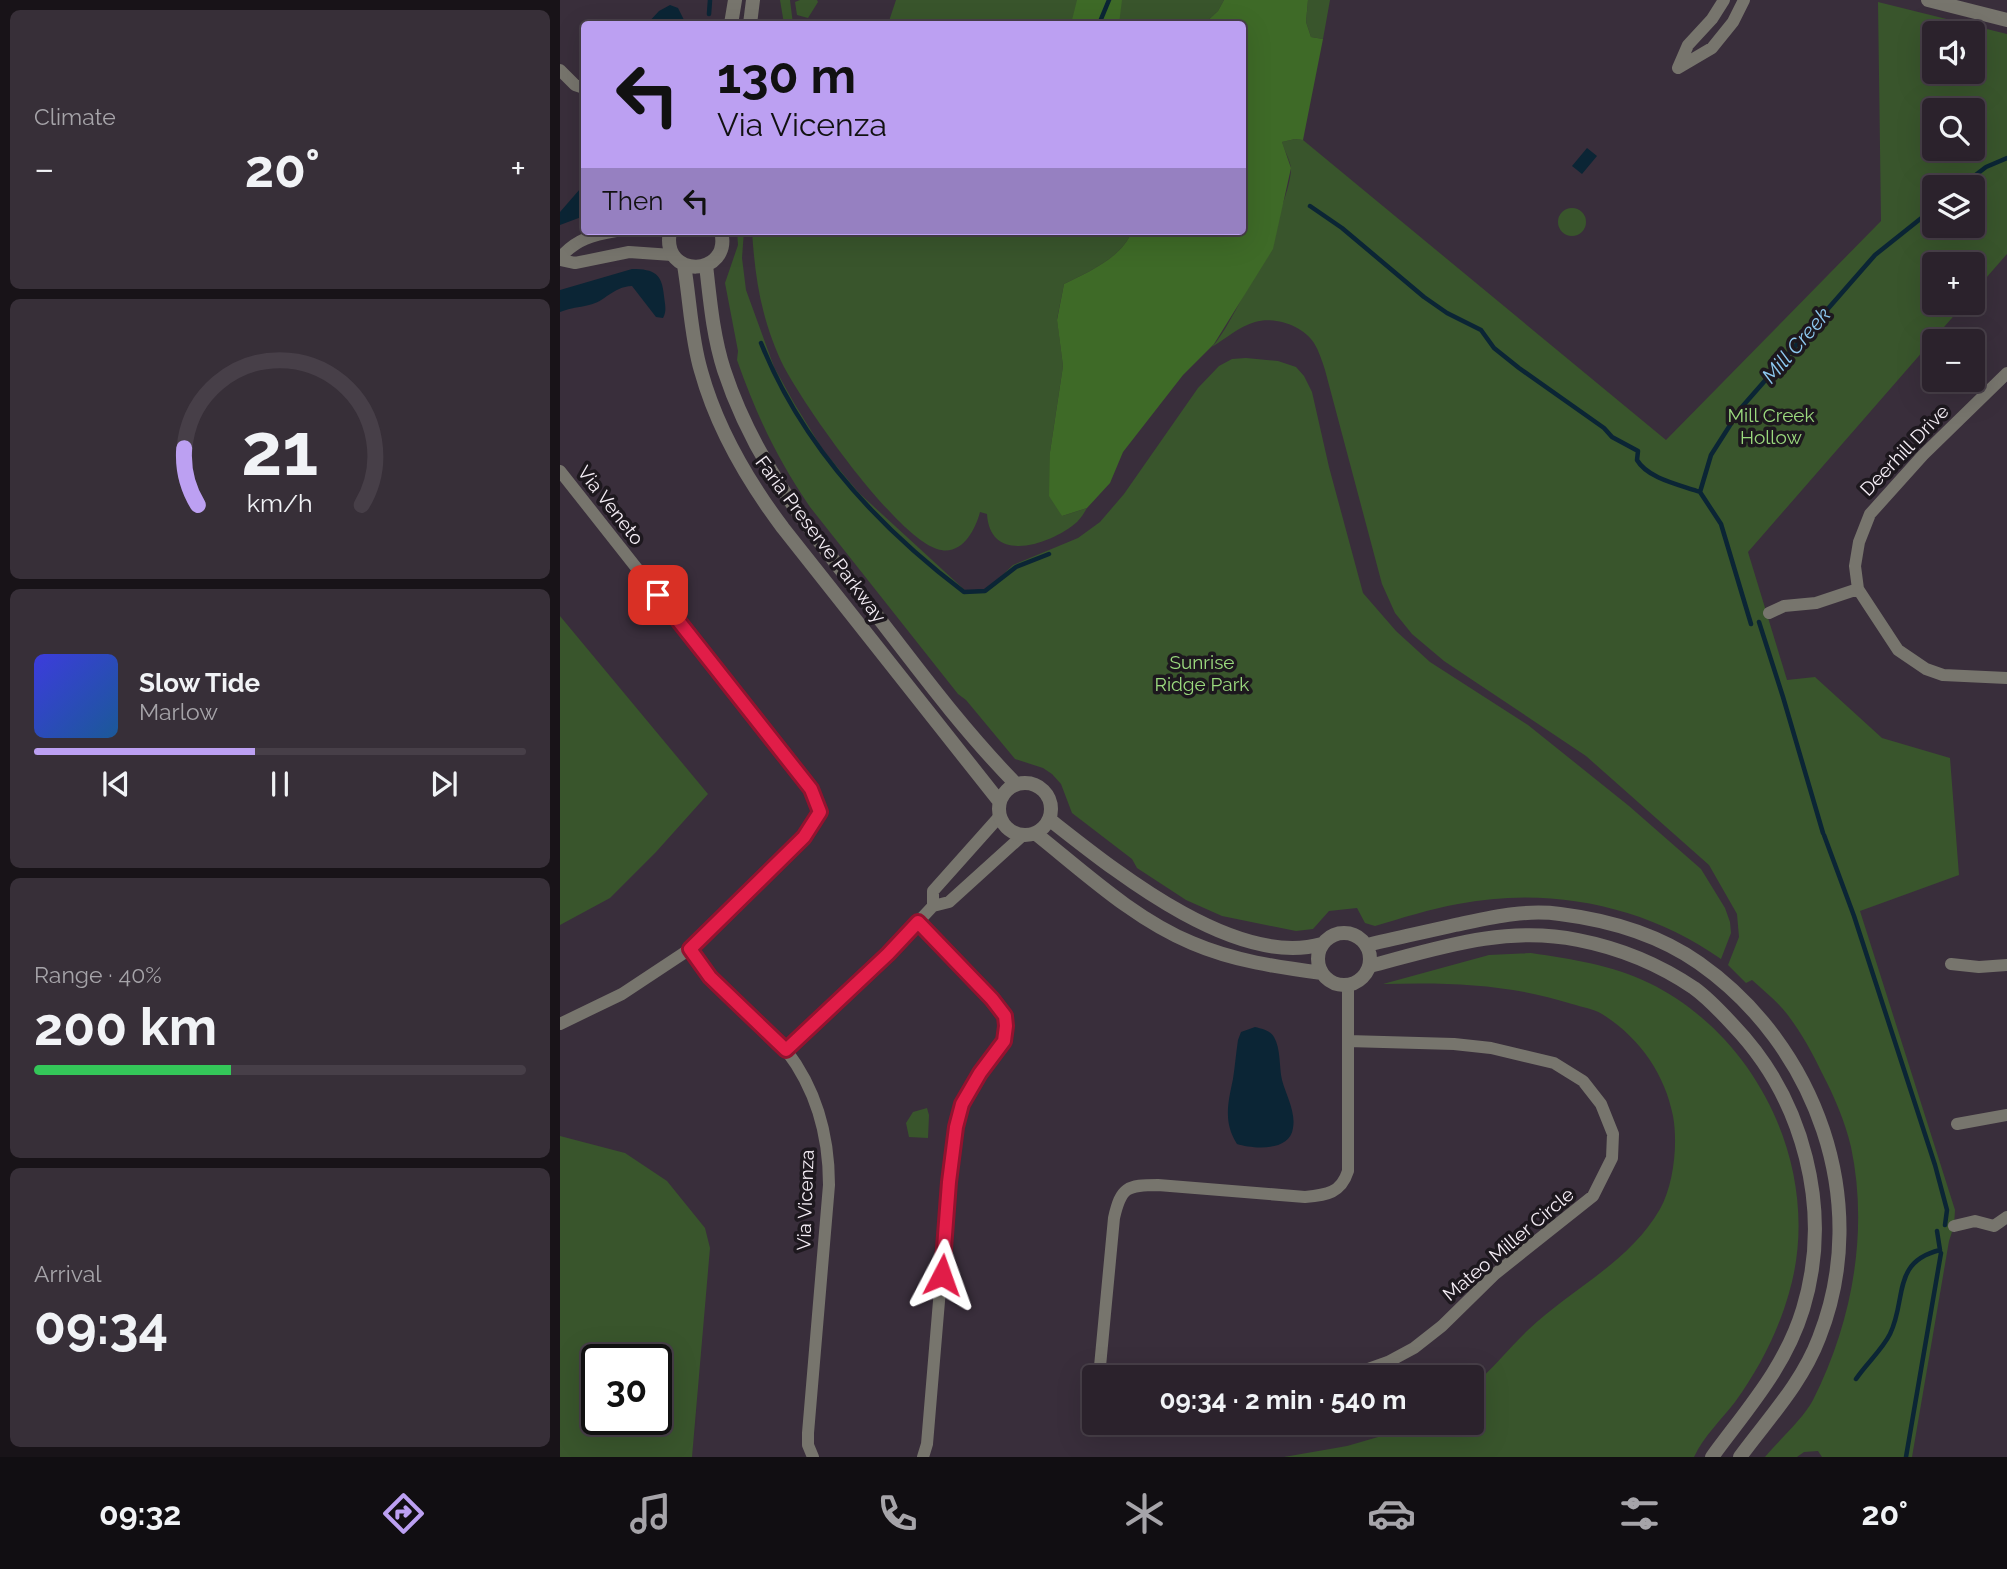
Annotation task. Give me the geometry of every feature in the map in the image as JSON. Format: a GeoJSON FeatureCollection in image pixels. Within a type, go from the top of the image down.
{"type":"FeatureCollection","features":[{"type":"Feature","properties":{"kind":"street"},"geometry":{"type":"LineString","coordinates":[[732,21],[735,0]]}},
{"type":"Feature","properties":{"kind":"street"},"geometry":{"type":"LineString","coordinates":[[750,21],[752,0]]}},
{"type":"Feature","properties":{"kind":"street"},"geometry":{"type":"LineString","coordinates":[[1724,0],[1712,19],[1688,45],[1678,68],[1712,48],[1733,22],[1744,0]]}},
{"type":"Feature","properties":{"kind":"street"},"geometry":{"type":"LineString","coordinates":[[1928,0],[2007,20]]}},
{"type":"Feature","properties":{"kind":"street"},"geometry":{"type":"LineString","coordinates":[[560,70],[575,85],[581,87]]}},
{"type":"Feature","properties":{"kind":"street"},"geometry":{"type":"LineString","coordinates":[[598,235],[584,238],[570,246],[560,259],[575,263],[629,252],[672,255]]}},
{"type":"Feature","properties":{"kind":"street"},"geometry":{"type":"LineString","coordinates":[[669,235],[672,255],[684,265],[692,267],[706,265],[720,253],[721,235]]}},
{"type":"Feature","properties":{"kind":"street","name":"Faria Preserve Parkway"},"geometry":{"type":"LineString","coordinates":[[684,265],[700,370],[732,450],[744,471],[783,527],[999,801]]}},
{"type":"Feature","properties":{"kind":"street","name":"Faria Preserve Parkway"},"geometry":{"type":"LineString","coordinates":[[706,265],[712,318],[723,367],[756,448],[815,536],[951,712],[1016,783]]}},
{"type":"Feature","properties":{"kind":"street","name":"Deerhill Drive"},"geometry":{"type":"LineString","coordinates":[[1858,589],[1855,566],[1859,542],[1870,514],[1923,455],[2006,376]]}},
{"type":"Feature","properties":{"kind":"street","name":"Via Veneto"},"geometry":{"type":"LineString","coordinates":[[560,471],[811,789],[820,812],[804,837],[690,949],[622,994],[560,1024]]}},
{"type":"Feature","properties":{"kind":"street"},"geometry":{"type":"LineString","coordinates":[[1769,613],[1784,606],[1816,603],[1858,589],[1898,650],[1926,669],[1960,677],[2007,678]]}},
{"type":"Feature","properties":{"kind":"street"},"geometry":{"type":"LineString","coordinates":[[786,1050],[888,954],[933,906],[949,902],[1029,834],[1044,827],[1049,820],[1050,802],[1041,788],[1025,782],[1016,783],[1009,787],[999,801],[999,817],[1008,830],[1029,834],[1156,925],[1191,943],[1258,964],[1322,973]]}},
{"type":"Feature","properties":{"kind":"street"},"geometry":{"type":"LineString","coordinates":[[933,906],[933,891],[999,817]]}},
{"type":"Feature","properties":{"kind":"street"},"geometry":{"type":"LineString","coordinates":[[1049,820],[1116,870],[1173,908],[1206,926],[1240,939],[1305,949],[1322,944],[1333,934],[1347,932],[1358,936],[1367,945],[1370,967],[1361,979],[1348,985],[1333,983],[1322,973],[1318,959],[1322,944]]}},
{"type":"Feature","properties":{"kind":"street"},"geometry":{"type":"LineString","coordinates":[[1367,945],[1488,917],[1523,914],[1557,914],[1625,928],[1698,963],[1759,1016],[1784,1048],[1805,1084],[1823,1127],[1831,1159],[1839,1215],[1837,1264],[1819,1339],[1792,1391],[1740,1457]]}},
{"type":"Feature","properties":{"kind":"street"},"geometry":{"type":"LineString","coordinates":[[918,922],[992,999],[1005,1016],[1006,1026],[1004,1041],[980,1073],[962,1104],[956,1127],[927,1444],[923,1457]]}},
{"type":"Feature","properties":{"kind":"street"},"geometry":{"type":"LineString","coordinates":[[1370,967],[1459,942],[1487,937],[1534,935],[1576,940],[1657,966],[1696,990],[1751,1044],[1793,1112],[1805,1152],[1813,1192],[1815,1233],[1812,1273],[1803,1310],[1790,1345],[1766,1388],[1712,1457]]}},
{"type":"Feature","properties":{"kind":"street","name":"Via Vicenza"},"geometry":{"type":"LineString","coordinates":[[690,949],[710,977],[786,1050],[810,1089],[823,1127],[829,1157],[808,1433],[808,1445],[813,1457]]}},
{"type":"Feature","properties":{"kind":"street"},"geometry":{"type":"LineString","coordinates":[[1951,964],[1979,967],[2007,965]]}},
{"type":"Feature","properties":{"kind":"street"},"geometry":{"type":"LineString","coordinates":[[1100,1365],[1114,1218],[1122,1193],[1128,1188],[1139,1185],[1305,1197],[1337,1191],[1345,1181],[1348,1171],[1348,985]]}},
{"type":"Feature","properties":{"kind":"street","name":"Mateo Miller Circle"},"geometry":{"type":"LineString","coordinates":[[1348,1041],[1454,1044],[1491,1048],[1554,1063],[1583,1081],[1601,1104],[1613,1134],[1612,1158],[1593,1196],[1496,1274],[1442,1326],[1414,1348],[1380,1365]]}},
{"type":"Feature","properties":{"kind":"street"},"geometry":{"type":"LineString","coordinates":[[1957,1124],[2007,1115]]}},
{"type":"Feature","properties":{"kind":"street"},"geometry":{"type":"LineString","coordinates":[[1954,1226],[1975,1221],[1994,1226],[2007,1217]]}},
{"type":"Feature","properties":{"kind":"green space"},"geometry":{"type":"Polygon","coordinates":[[[780,0],[790,0],[793,21],[784,21],[780,0]]]}},
{"type":"Feature","properties":{"kind":"green space"},"geometry":{"type":"Polygon","coordinates":[[[896,0],[1224,0],[1218,11],[1207,21],[889,21],[896,0]]]}},
{"type":"Feature","properties":{"kind":"green space"},"geometry":{"type":"Polygon","coordinates":[[[1077,0],[1122,0],[1119,21],[1072,21],[1077,0]]]}},
{"type":"Feature","properties":{"kind":"green space"},"geometry":{"type":"Polygon","coordinates":[[[1224,0],[1308,0],[1306,22],[1311,37],[1323,39],[1303,140],[1282,142],[1291,168],[1273,249],[1214,344],[1183,375],[1123,452],[1110,483],[1087,508],[1062,516],[1049,496],[1050,452],[1063,366],[1057,320],[1064,284],[1112,256],[1121,249],[1130,235],[1246,235],[1246,21],[1207,21],[1218,11],[1224,0]]]}},
{"type":"Feature","properties":{"kind":"green space"},"geometry":{"type":"Polygon","coordinates":[[[1308,0],[1330,0],[1323,39],[1311,37],[1306,22],[1308,0]]]}},
{"type":"Feature","properties":{"kind":"green space"},"geometry":{"type":"Polygon","coordinates":[[[795,2],[818,2],[808,18],[797,15],[795,2]]]}},
{"type":"Feature","properties":{"kind":"green space","name":"Mill Creek Hollow"},"geometry":{"type":"Polygon","coordinates":[[[1878,2],[1955,21],[1922,21],[1922,84],[1985,84],[1985,29],[2007,34],[2007,254],[1985,279],[1985,252],[1922,252],[1922,315],[1955,315],[1942,329],[1922,329],[1922,352],[1748,552],[1787,680],[1815,677],[1882,738],[1950,758],[1959,875],[1860,911],[1955,1210],[1912,1457],[1822,1457],[1818,1451],[1804,1452],[1797,1457],[1765,1457],[1809,1407],[1827,1371],[1838,1340],[1847,1309],[1857,1244],[1856,1179],[1846,1128],[1806,1042],[1775,1000],[1752,980],[1746,983],[1728,965],[1739,937],[1737,914],[1709,865],[1586,756],[1444,661],[1412,634],[1395,613],[1382,584],[1325,370],[1309,337],[1288,324],[1263,320],[1244,326],[1212,347],[1247,288],[1282,206],[1291,168],[1282,142],[1303,140],[1666,440],[1881,221],[1878,2]]]}},
{"type":"Feature","properties":{"kind":"green space"},"geometry":{"type":"Polygon","coordinates":[[[1572,208],[1582,212],[1586,222],[1582,232],[1572,236],[1562,232],[1558,222],[1562,212],[1572,208]]]}},
{"type":"Feature","properties":{"kind":"green space","name":"Sunrise Ridge Park"},"geometry":{"type":"Polygon","coordinates":[[[737,235],[744,235],[742,258],[746,290],[774,367],[823,450],[859,493],[968,593],[990,587],[1013,565],[1078,538],[1100,522],[1124,494],[1198,388],[1219,366],[1232,359],[1246,358],[1278,361],[1296,367],[1312,392],[1363,593],[1396,631],[1430,662],[1528,725],[1629,806],[1701,869],[1725,908],[1730,922],[1731,933],[1721,959],[1692,940],[1628,913],[1561,899],[1492,899],[1437,908],[1375,926],[1365,923],[1357,908],[1329,911],[1313,929],[1296,931],[1222,916],[1186,900],[1137,868],[1132,859],[1072,813],[1061,784],[1052,774],[1043,768],[1015,759],[958,694],[798,489],[768,436],[737,360],[738,351],[725,283],[738,245],[737,235]]]}},
{"type":"Feature","properties":{"kind":"green space"},"geometry":{"type":"Polygon","coordinates":[[[752,235],[1130,235],[1121,249],[1112,256],[1064,284],[1057,319],[1063,366],[1050,452],[1062,516],[1087,508],[1078,520],[1066,530],[1038,543],[1010,545],[999,540],[991,530],[987,514],[980,512],[971,534],[960,546],[946,550],[937,549],[919,539],[897,519],[850,465],[792,380],[768,329],[755,265],[752,235]]]}},
{"type":"Feature","properties":{"kind":"green space"},"geometry":{"type":"Polygon","coordinates":[[[560,616],[708,794],[610,898],[560,925],[560,616]]]}},
{"type":"Feature","properties":{"kind":"green space"},"geometry":{"type":"Polygon","coordinates":[[[1531,953],[1577,960],[1635,977],[1688,1007],[1723,1037],[1751,1073],[1774,1114],[1789,1157],[1798,1202],[1798,1248],[1789,1293],[1779,1322],[1767,1350],[1744,1389],[1694,1457],[1284,1457],[1347,1446],[1385,1435],[1484,1435],[1484,1376],[1528,1330],[1633,1244],[1647,1228],[1665,1199],[1674,1163],[1675,1138],[1669,1101],[1657,1071],[1639,1045],[1615,1023],[1592,1009],[1502,988],[1432,983],[1383,984],[1489,955],[1531,953]]]}},
{"type":"Feature","properties":{"kind":"green space"},"geometry":{"type":"Polygon","coordinates":[[[927,1108],[928,1138],[909,1137],[906,1123],[913,1112],[927,1108]]]}},
{"type":"Feature","properties":{"kind":"green space"},"geometry":{"type":"Polygon","coordinates":[[[560,1136],[625,1153],[667,1181],[705,1228],[710,1248],[692,1457],[560,1457],[560,1136]]]}},
{"type":"Feature","properties":{"kind":"water"},"geometry":{"type":"Polygon","coordinates":[[[670,5],[678,8],[684,21],[650,21],[659,11],[670,5]]]}},
{"type":"Feature","properties":{"kind":"water"},"geometry":{"type":"Polygon","coordinates":[[[1587,148],[1597,156],[1582,174],[1572,166],[1587,148]]]}},
{"type":"Feature","properties":{"kind":"water"},"geometry":{"type":"Polygon","coordinates":[[[580,189],[581,217],[560,225],[560,212],[580,189]]]}},
{"type":"Feature","properties":{"kind":"water"},"geometry":{"type":"Polygon","coordinates":[[[632,269],[652,272],[659,278],[665,305],[663,318],[656,317],[632,286],[619,289],[595,303],[560,312],[560,290],[632,269]]]}},
{"type":"Feature","properties":{"kind":"water"},"geometry":{"type":"Polygon","coordinates":[[[1255,1027],[1266,1030],[1274,1037],[1279,1052],[1282,1080],[1293,1116],[1290,1136],[1278,1145],[1270,1147],[1237,1144],[1228,1120],[1238,1040],[1241,1032],[1255,1027]]]}},
{"type":"Feature","properties":{"kind":"waterway"},"geometry":{"type":"LineString","coordinates":[[709,14],[710,0]]}},
{"type":"Feature","properties":{"kind":"waterway"},"geometry":{"type":"LineString","coordinates":[[1100,21],[1109,0]]}},
{"type":"Feature","properties":{"kind":"waterway","name":"Mill Creek"},"geometry":{"type":"LineString","coordinates":[[1976,175],[2007,158]]}},
{"type":"Feature","properties":{"kind":"waterway"},"geometry":{"type":"LineString","coordinates":[[1310,206],[1342,228],[1424,297],[1447,313],[1481,330],[1494,348],[1519,368],[1604,428],[1612,437],[1638,451],[1637,460],[1642,467],[1666,481],[1700,492]]}},
{"type":"Feature","properties":{"kind":"waterway","name":"Mill Creek"},"geometry":{"type":"LineString","coordinates":[[1751,624],[1721,524],[1700,492],[1711,455],[1741,408],[1875,255],[1922,218]]}},
{"type":"Feature","properties":{"kind":"waterway"},"geometry":{"type":"LineString","coordinates":[[761,343],[798,416],[845,481],[901,540],[964,592],[985,591],[1016,567],[1049,554]]}},
{"type":"Feature","properties":{"kind":"waterway"},"geometry":{"type":"LineString","coordinates":[[1759,622],[1823,833]]}},
{"type":"Feature","properties":{"kind":"waterway"},"geometry":{"type":"LineString","coordinates":[[1824,835],[1854,916],[1935,1165],[1947,1210],[1945,1225]]}},
{"type":"Feature","properties":{"kind":"waterway"},"geometry":{"type":"LineString","coordinates":[[1856,1379],[1890,1334],[1907,1273],[1914,1263],[1924,1256],[1940,1250],[1937,1231]]}},
{"type":"Feature","properties":{"kind":"waterway"},"geometry":{"type":"LineString","coordinates":[[1906,1457],[1941,1253]]}},
{"type":"Feature","properties":{"kind":"route"},"geometry":{"type":"LineString","coordinates":[[658,595],[811,789],[820,812],[804,837],[690,949],[710,977],[786,1050],[918,922],[1005,1016],[1004,1041],[980,1073],[962,1104],[956,1127],[942,1275]]}}]}
